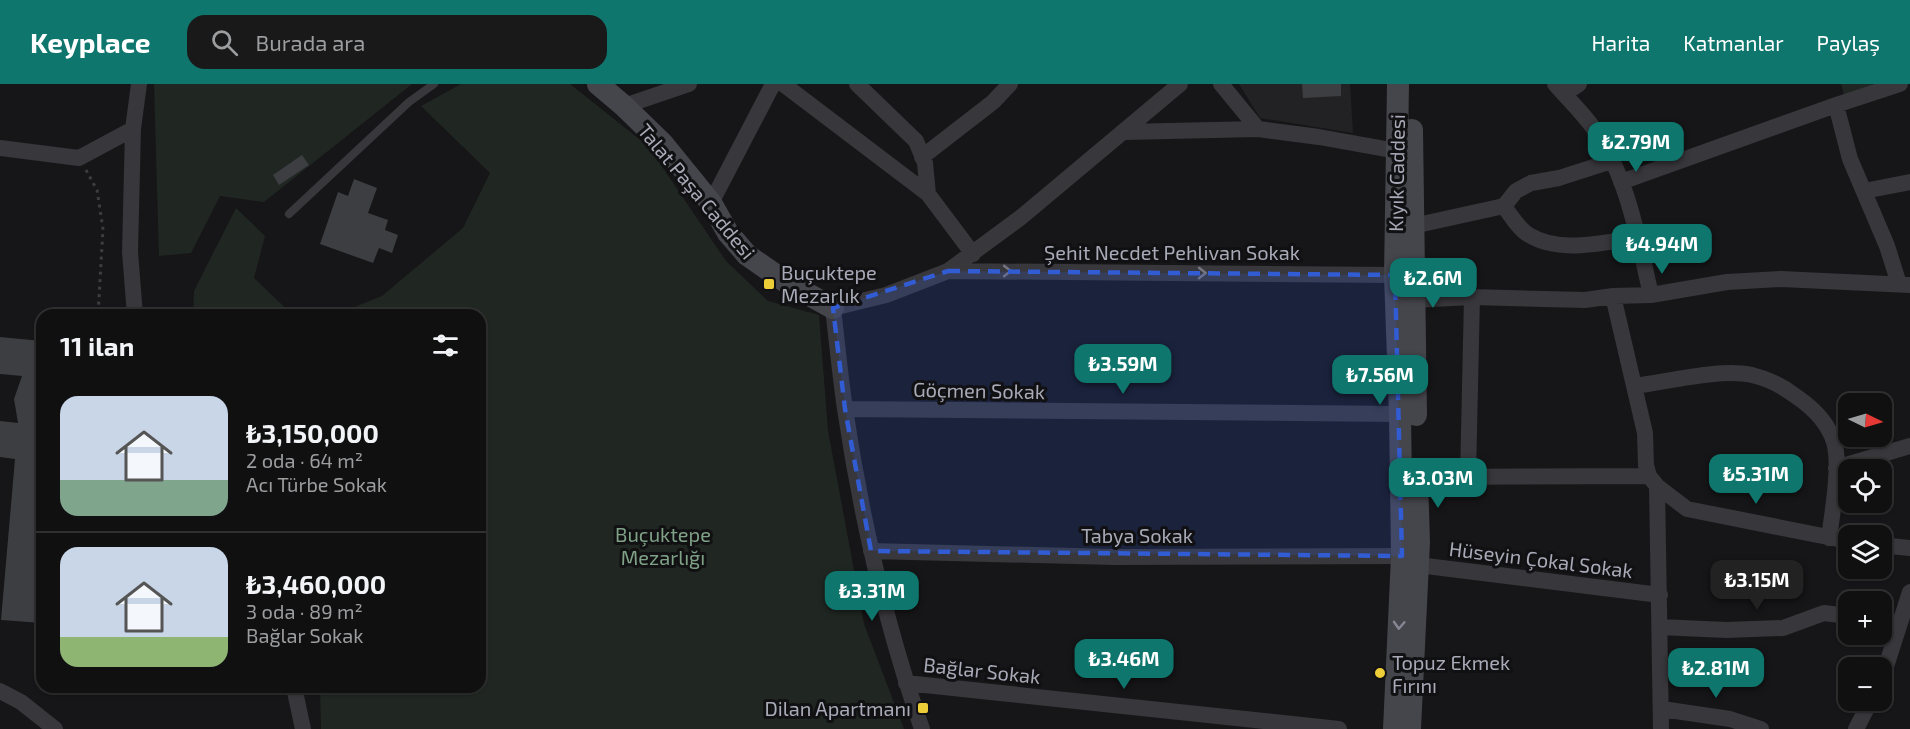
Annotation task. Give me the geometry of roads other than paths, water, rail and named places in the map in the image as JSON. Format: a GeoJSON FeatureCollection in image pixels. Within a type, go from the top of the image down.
{"type":"FeatureCollection","features":[{"type":"Feature","properties":{"kind":"main road","name":"Talat Paşa Caddesi"},"geometry":{"type":"LineString","coordinates":[[598,84],[663,144],[711,203],[728,233],[747,255],[786,282],[833,308]]}},
{"type":"Feature","properties":{"kind":"main road","name":"Kıyık Caddesi"},"geometry":{"type":"LineString","coordinates":[[1398,84],[1397,151],[1404,274],[1400,414],[1410,561],[1410,729]]}},
{"type":"Feature","properties":{"kind":"main road","name":"Kıyık Caddesi"},"geometry":{"type":"LineString","coordinates":[[1394,729],[1417,477],[1413,300],[1404,274],[1413,226],[1412,84]]}},
{"type":"Feature","properties":{"kind":"street"},"geometry":{"type":"LineString","coordinates":[[135,309],[130,252],[133,129],[139,84]]}},
{"type":"Feature","properties":{"kind":"street"},"geometry":{"type":"LineString","coordinates":[[624,106],[689,84]]}},
{"type":"Feature","properties":{"kind":"street"},"geometry":{"type":"LineString","coordinates":[[711,203],[773,84]]}},
{"type":"Feature","properties":{"kind":"street"},"geometry":{"type":"LineString","coordinates":[[783,84],[928,194],[973,254]]}},
{"type":"Feature","properties":{"kind":"street"},"geometry":{"type":"LineString","coordinates":[[857,84],[916,141],[925,163],[928,194]]}},
{"type":"Feature","properties":{"kind":"street"},"geometry":{"type":"LineString","coordinates":[[922,157],[993,102],[1010,84]]}},
{"type":"Feature","properties":{"kind":"street"},"geometry":{"type":"LineString","coordinates":[[922,729],[906,683],[871,551],[845,409],[833,308],[886,295],[948,271],[1020,218],[1180,84]]}},
{"type":"Feature","properties":{"kind":"street"},"geometry":{"type":"LineString","coordinates":[[1221,84],[1258,129]]}},
{"type":"Feature","properties":{"kind":"street"},"geometry":{"type":"LineString","coordinates":[[1579,84],[1559,89],[1595,129],[1612,161],[1621,182],[1651,295]]}},
{"type":"Feature","properties":{"kind":"street"},"geometry":{"type":"LineString","coordinates":[[1621,182],[1900,84]]}},
{"type":"Feature","properties":{"kind":"street"},"geometry":{"type":"LineString","coordinates":[[1413,300],[1472,297],[1585,300],[1613,296],[1651,295],[1727,282],[1781,279],[1904,285],[1850,159],[1836,105]]}},
{"type":"Feature","properties":{"kind":"street"},"geometry":{"type":"LineString","coordinates":[[0,148],[80,158],[133,129]]}},
{"type":"Feature","properties":{"kind":"street"},"geometry":{"type":"LineString","coordinates":[[1124,132],[1258,129],[1397,151]]}},
{"type":"Feature","properties":{"kind":"street"},"geometry":{"type":"LineString","coordinates":[[1413,226],[1504,206],[1516,191],[1531,183],[1558,178],[1612,161]]}},
{"type":"Feature","properties":{"kind":"street"},"geometry":{"type":"LineString","coordinates":[[1864,191],[1910,182]]}},
{"type":"Feature","properties":{"kind":"street"},"geometry":{"type":"LineString","coordinates":[[1504,206],[1528,234],[1544,242],[1568,246],[1637,238]]}},
{"type":"Feature","properties":{"kind":"street","name":"Şehit Necdet Pehlivan Sokak"},"geometry":{"type":"LineString","coordinates":[[948,271],[1404,274]]}},
{"type":"Feature","properties":{"kind":"street"},"geometry":{"type":"LineString","coordinates":[[1613,296],[1645,433],[1646,465],[1653,481],[1660,595],[1661,729]]}},
{"type":"Feature","properties":{"kind":"street"},"geometry":{"type":"LineString","coordinates":[[1468,477],[1472,297]]}},
{"type":"Feature","properties":{"kind":"street"},"geometry":{"type":"LineString","coordinates":[[1634,386],[1722,374],[1751,375],[1781,386],[1807,404],[1824,421],[1835,444],[1836,482],[1829,538]]}},
{"type":"Feature","properties":{"kind":"street","name":"Göçmen Sokak"},"geometry":{"type":"LineString","coordinates":[[845,409],[1400,414]]}},
{"type":"Feature","properties":{"kind":"street"},"geometry":{"type":"LineString","coordinates":[[1836,468],[1910,446]]}},
{"type":"Feature","properties":{"kind":"street"},"geometry":{"type":"LineString","coordinates":[[1417,477],[1653,481],[1687,509],[1838,539]]}},
{"type":"Feature","properties":{"kind":"street"},"geometry":{"type":"LineString","coordinates":[[1892,546],[1910,548]]}},
{"type":"Feature","properties":{"kind":"street","name":"Tabya Sokak"},"geometry":{"type":"LineString","coordinates":[[871,551],[1410,561]]}},
{"type":"Feature","properties":{"kind":"street","name":"Hüseyin Çokal Sokak"},"geometry":{"type":"LineString","coordinates":[[1410,561],[1660,595]]}},
{"type":"Feature","properties":{"kind":"street"},"geometry":{"type":"LineString","coordinates":[[1888,657],[1910,592]]}},
{"type":"Feature","properties":{"kind":"street"},"geometry":{"type":"LineString","coordinates":[[1660,627],[1726,630],[1784,628],[1824,613],[1838,615]]}},
{"type":"Feature","properties":{"kind":"street"},"geometry":{"type":"LineString","coordinates":[[1892,623],[1898,624]]}},
{"type":"Feature","properties":{"kind":"street","name":"Bağlar Sokak"},"geometry":{"type":"LineString","coordinates":[[906,683],[1339,729]]}},
{"type":"Feature","properties":{"kind":"street"},"geometry":{"type":"LineString","coordinates":[[0,691],[21,702],[55,729]]}},
{"type":"Feature","properties":{"kind":"street"},"geometry":{"type":"LineString","coordinates":[[295,693],[303,729]]}},
{"type":"Feature","properties":{"kind":"street"},"geometry":{"type":"LineString","coordinates":[[1662,709],[1730,719],[1761,729]]}},
{"type":"Feature","properties":{"kind":"street"},"geometry":{"type":"LineString","coordinates":[[1856,729],[1865,711]]}},
{"type":"Feature","properties":{"kind":"lane"},"geometry":{"type":"LineString","coordinates":[[289,214],[409,102],[434,84]]}},
{"type":"Feature","properties":{"kind":"place","name":"Buçuktepe Mezarlık"},"geometry":{"type":"Point","coordinates":[769,284]}},
{"type":"Feature","properties":{"kind":"place","name":"Topuz Ekmek Fırını"},"geometry":{"type":"Point","coordinates":[1380,673]}},
{"type":"Feature","properties":{"kind":"place","name":"Dilan Apartmanı"},"geometry":{"type":"Point","coordinates":[923,708]}},
{"type":"Feature","properties":{"kind":"park label","name":"Buçuktepe Mezarlığı"},"geometry":{"type":"Point","coordinates":[663,546]}}]}
